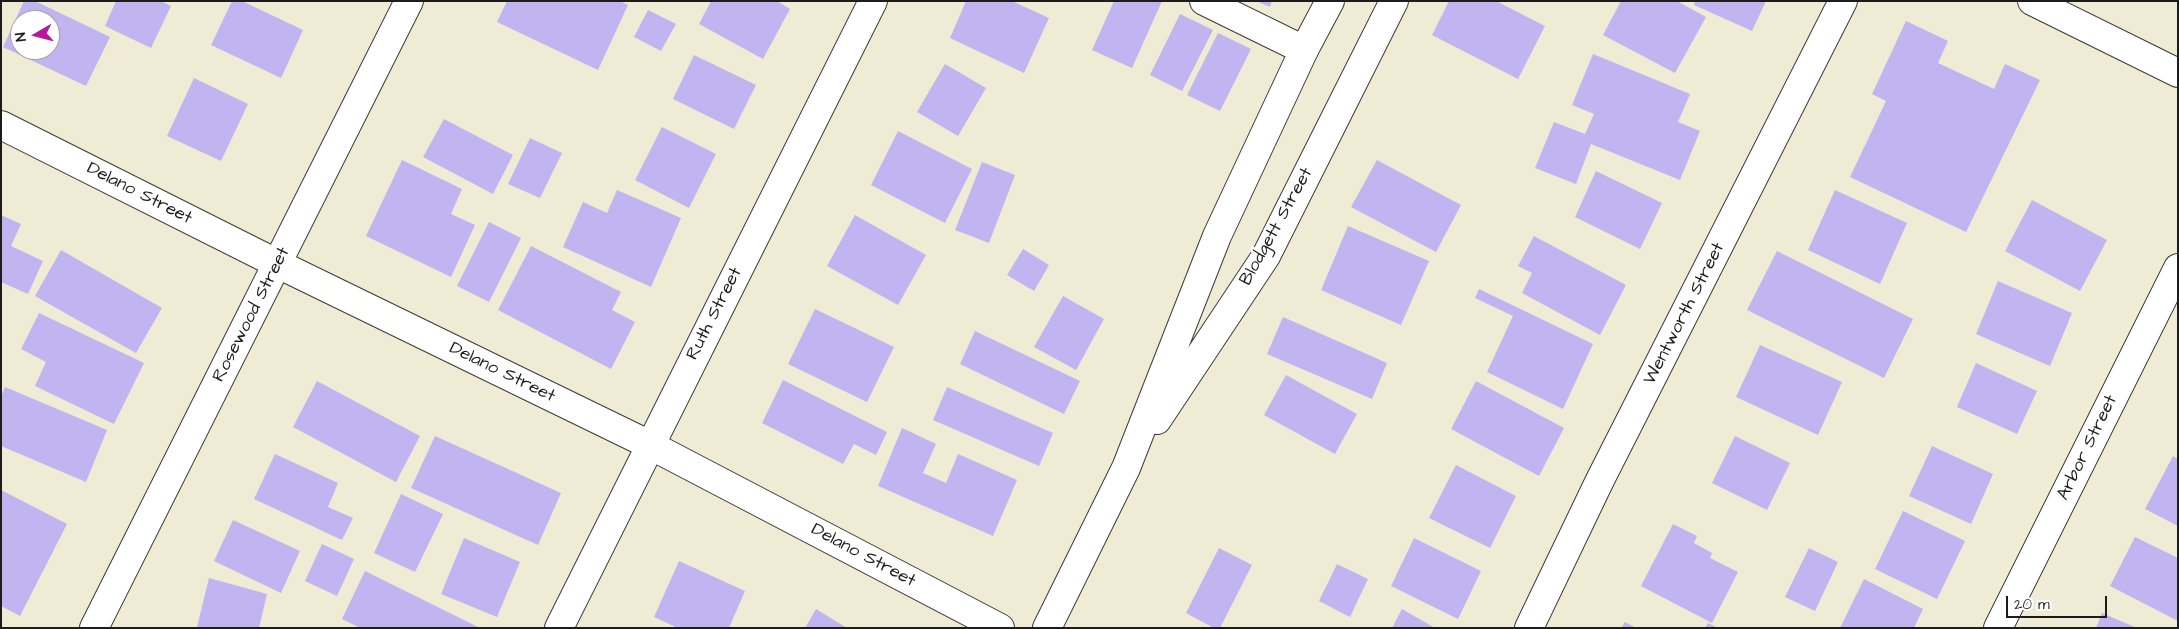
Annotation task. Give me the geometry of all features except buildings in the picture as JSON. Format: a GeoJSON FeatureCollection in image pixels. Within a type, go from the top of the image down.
{"type":"FeatureCollection","features":[{"type":"Feature","properties":{"kind":"street","name":"Rosewood Street"},"geometry":{"type":"LineString","coordinates":[[94,628],[409,1]]}},
{"type":"Feature","properties":{"kind":"street","name":"Ruth Street"},"geometry":{"type":"LineString","coordinates":[[558,628],[873,1]]}},
{"type":"Feature","properties":{"kind":"street"},"geometry":{"type":"LineString","coordinates":[[1204,1],[1304,50]]}},
{"type":"Feature","properties":{"kind":"street","name":"Blodgett Street"},"geometry":{"type":"LineString","coordinates":[[1046,628],[1126,468],[1217,236],[1304,50],[1330,1]]}},
{"type":"Feature","properties":{"kind":"street","name":"Blodgett Street"},"geometry":{"type":"LineString","coordinates":[[1126,468],[1266,256],[1394,1]]}},
{"type":"Feature","properties":{"kind":"street","name":"Wentworth Street"},"geometry":{"type":"LineString","coordinates":[[1529,628],[1600,480],[1844,1]]}},
{"type":"Feature","properties":{"kind":"street"},"geometry":{"type":"LineString","coordinates":[[2032,1],[2178,73]]}},
{"type":"Feature","properties":{"kind":"street","name":"Delano Street"},"geometry":{"type":"LineString","coordinates":[[1,125],[278,264],[650,445],[1000,628]]}},
{"type":"Feature","properties":{"kind":"street","name":"Arbor Street"},"geometry":{"type":"LineString","coordinates":[[1998,628],[2178,268]]}}]}
